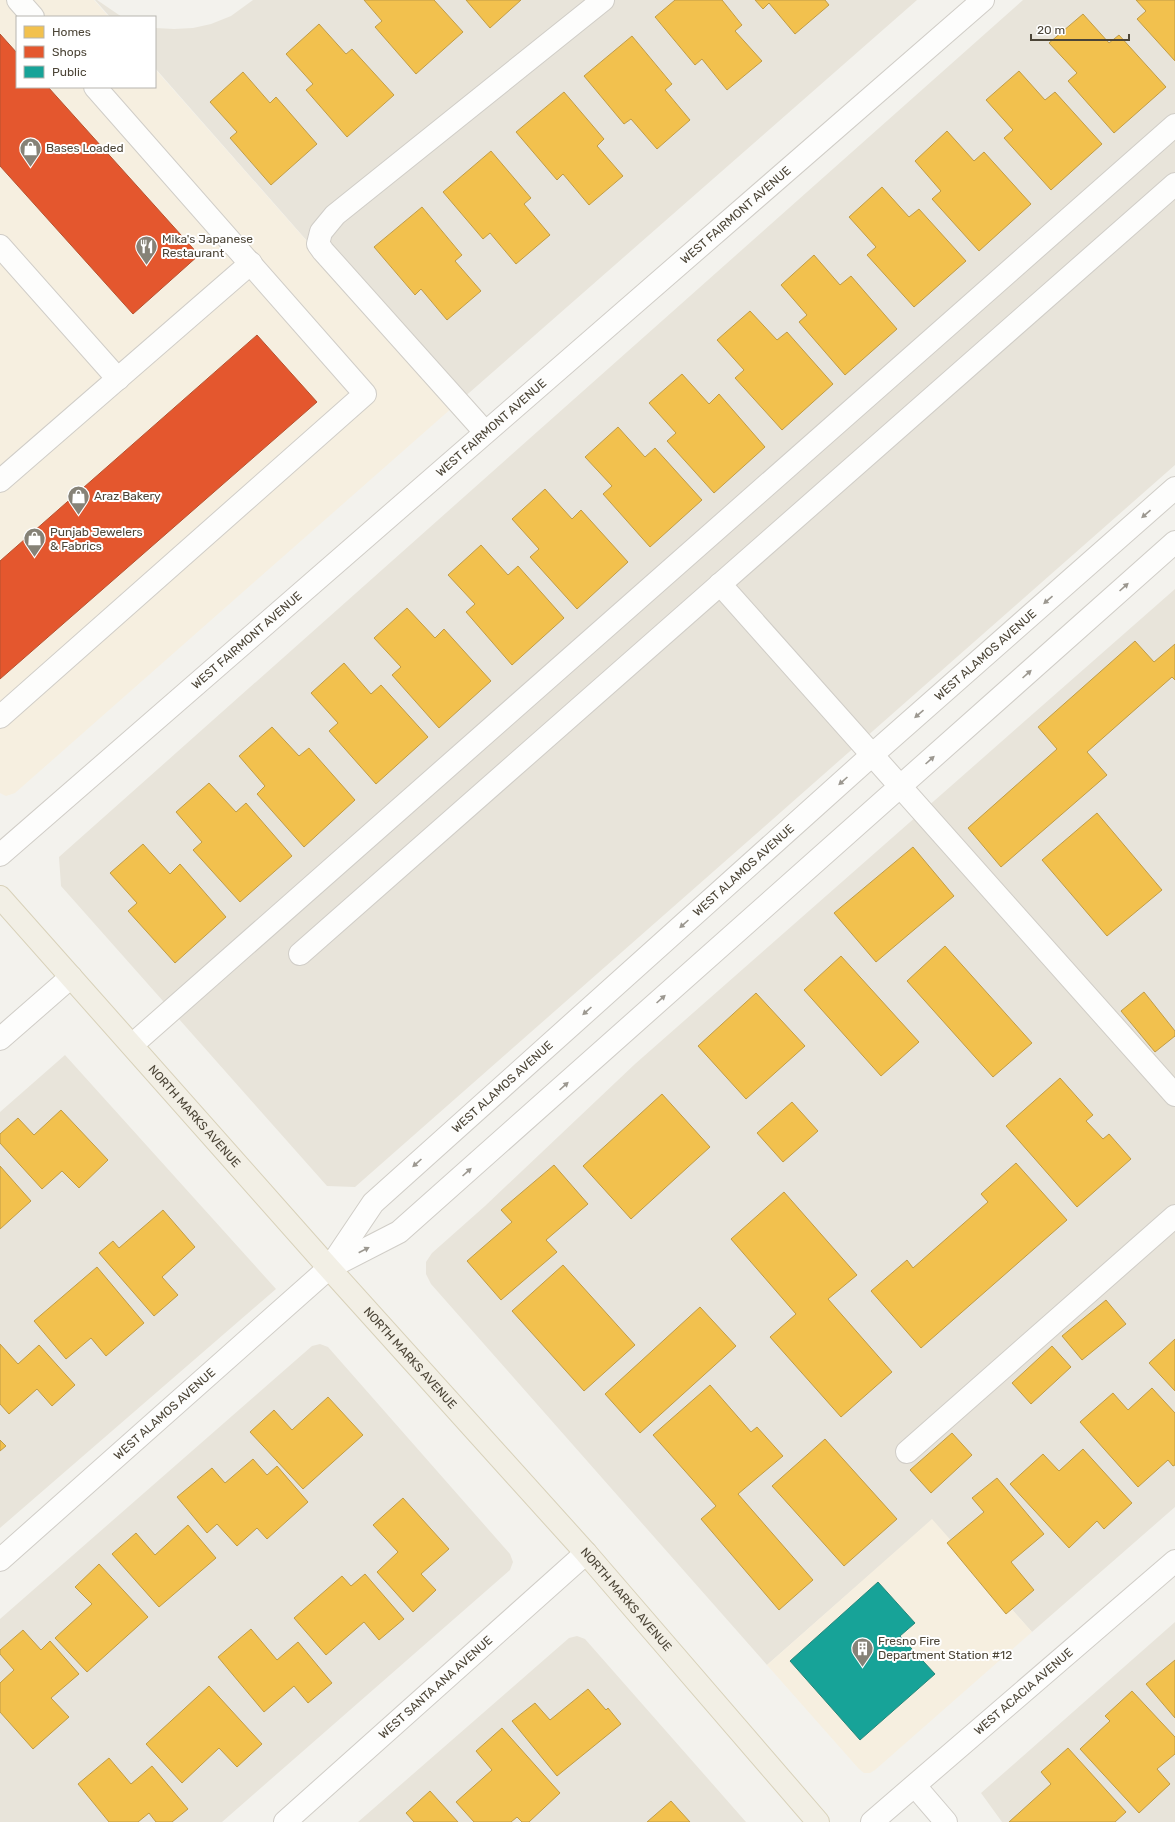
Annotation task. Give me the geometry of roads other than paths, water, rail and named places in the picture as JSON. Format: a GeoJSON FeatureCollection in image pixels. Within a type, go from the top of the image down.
{"type":"FeatureCollection","features":[{"type":"Feature","properties":{"kind":"main road","name":"NORTH MARKS AVENUE"},"geometry":{"type":"LineString","coordinates":[[0,897],[329,1268],[586,1553],[818,1822]]}},
{"type":"Feature","properties":{"kind":"street"},"geometry":{"type":"LineString","coordinates":[[18,0],[33,16]]}},
{"type":"Feature","properties":{"kind":"street"},"geometry":{"type":"LineString","coordinates":[[485,432],[323,251],[318,244],[321,232],[335,215],[603,0]]}},
{"type":"Feature","properties":{"kind":"street","name":"WEST FAIRMONT AVENUE"},"geometry":{"type":"LineString","coordinates":[[0,855],[983,0]]}},
{"type":"Feature","properties":{"kind":"street"},"geometry":{"type":"LineString","coordinates":[[0,717],[365,394],[96,88]]}},
{"type":"Feature","properties":{"kind":"street"},"geometry":{"type":"LineString","coordinates":[[132,1045],[1175,125]]}},
{"type":"Feature","properties":{"kind":"street"},"geometry":{"type":"LineString","coordinates":[[300,954],[1175,184]]}},
{"type":"Feature","properties":{"kind":"street"},"geometry":{"type":"LineString","coordinates":[[0,246],[118,379]]}},
{"type":"Feature","properties":{"kind":"street"},"geometry":{"type":"LineString","coordinates":[[0,482],[251,263]]}},
{"type":"Feature","properties":{"kind":"street","name":"WEST ALAMOS AVENUE"},"geometry":{"type":"LineString","coordinates":[[0,1560],[329,1268],[373,1203],[872,755],[1175,488]]}},
{"type":"Feature","properties":{"kind":"street","name":"WEST ALAMOS AVENUE"},"geometry":{"type":"LineString","coordinates":[[329,1268],[399,1232],[1175,542]]}},
{"type":"Feature","properties":{"kind":"street"},"geometry":{"type":"LineString","coordinates":[[720,584],[1175,1094]]}},
{"type":"Feature","properties":{"kind":"street"},"geometry":{"type":"LineString","coordinates":[[0,1039],[71,977]]}},
{"type":"Feature","properties":{"kind":"street"},"geometry":{"type":"LineString","coordinates":[[907,1452],[1175,1216]]}},
{"type":"Feature","properties":{"kind":"street","name":"WEST SANTA ANA AVENUE"},"geometry":{"type":"LineString","coordinates":[[285,1822],[586,1553]]}},
{"type":"Feature","properties":{"kind":"street","name":"WEST ACACIA AVENUE"},"geometry":{"type":"LineString","coordinates":[[872,1822],[1175,1561]]}},
{"type":"Feature","properties":{"kind":"street"},"geometry":{"type":"LineString","coordinates":[[915,1786],[946,1822]]}},
{"type":"Feature","properties":{"kind":"place","name":"Bases Loaded"},"geometry":{"type":"Point","coordinates":[30,168]}},
{"type":"Feature","properties":{"kind":"place","name":"Mika's Japanese Restaurant"},"geometry":{"type":"Point","coordinates":[147,266]}},
{"type":"Feature","properties":{"kind":"place","name":"Araz Bakery"},"geometry":{"type":"Point","coordinates":[78,516]}},
{"type":"Feature","properties":{"kind":"place","name":"Punjab Jewelers & Fabrics"},"geometry":{"type":"Point","coordinates":[35,558]}},
{"type":"Feature","properties":{"kind":"place","name":"Fresno Fire Department Station #12"},"geometry":{"type":"Point","coordinates":[862,1668]}}]}
